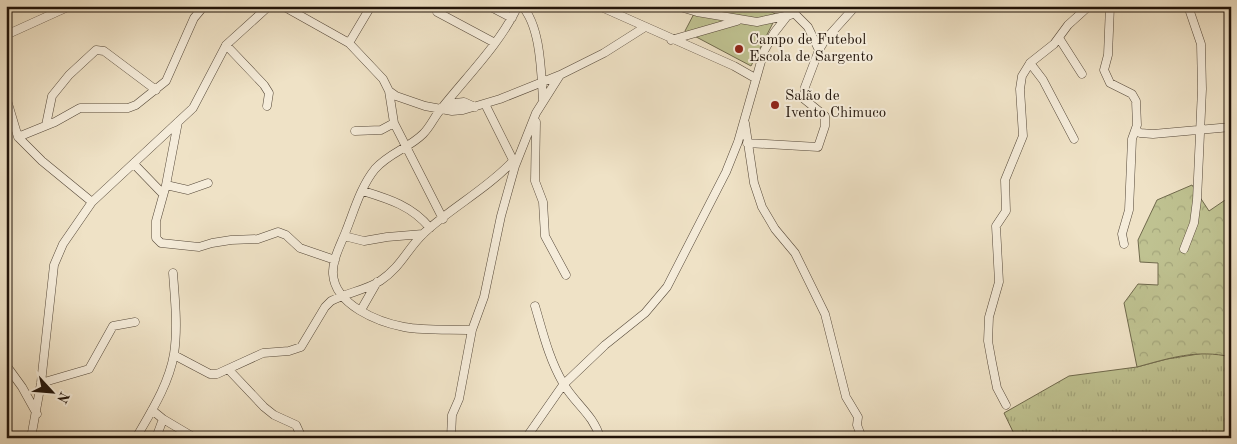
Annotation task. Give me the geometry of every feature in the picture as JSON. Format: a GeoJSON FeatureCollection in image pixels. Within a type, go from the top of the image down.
{"type":"FeatureCollection","features":[{"type":"Feature","properties":{"kind":"street"},"geometry":{"type":"LineString","coordinates":[[6,35],[70,6]]}},
{"type":"Feature","properties":{"kind":"street"},"geometry":{"type":"LineString","coordinates":[[18,137],[80,108],[128,108],[136,105],[156,90],[169,76],[194,18],[204,6]]}},
{"type":"Feature","properties":{"kind":"street"},"geometry":{"type":"LineString","coordinates":[[31,438],[37,414],[54,265],[63,244],[92,202],[193,108],[226,45],[268,6]]}},
{"type":"Feature","properties":{"kind":"street"},"geometry":{"type":"LineString","coordinates":[[283,6],[349,43],[382,79],[389,91],[394,124],[442,219]]}},
{"type":"Feature","properties":{"kind":"street"},"geometry":{"type":"LineString","coordinates":[[349,43],[371,6]]}},
{"type":"Feature","properties":{"kind":"street"},"geometry":{"type":"LineString","coordinates":[[489,6],[512,18]]}},
{"type":"Feature","properties":{"kind":"street"},"geometry":{"type":"LineString","coordinates":[[472,330],[407,327],[390,324],[360,310],[342,295],[334,281],[335,260],[363,190],[373,171],[386,158],[422,135],[495,42],[518,6]]}},
{"type":"Feature","properties":{"kind":"street"},"geometry":{"type":"LineString","coordinates":[[522,6],[532,21],[542,81],[543,100]]}},
{"type":"Feature","properties":{"kind":"street"},"geometry":{"type":"LineString","coordinates":[[598,6],[671,40],[734,66],[755,78]]}},
{"type":"Feature","properties":{"kind":"street"},"geometry":{"type":"LineString","coordinates":[[677,6],[757,22],[792,11]]}},
{"type":"Feature","properties":{"kind":"street"},"geometry":{"type":"LineString","coordinates":[[1006,405],[997,388],[992,363],[988,342],[989,317],[999,282],[996,226],[1006,211],[1005,180],[1023,136],[1020,89],[1022,76],[1030,63],[1059,38],[1068,25],[1089,6]]}},
{"type":"Feature","properties":{"kind":"street"},"geometry":{"type":"LineString","coordinates":[[1110,6],[1108,55],[1104,70],[1110,83],[1135,98],[1136,130],[1132,139],[1129,210],[1122,230],[1124,244]]}},
{"type":"Feature","properties":{"kind":"street"},"geometry":{"type":"LineString","coordinates":[[1184,249],[1194,223],[1201,129],[1201,44],[1188,6]]}},
{"type":"Feature","properties":{"kind":"street"},"geometry":{"type":"LineString","coordinates":[[747,143],[818,147],[825,126],[825,116],[807,103],[804,95],[819,50],[825,40],[852,10]]}},
{"type":"Feature","properties":{"kind":"street"},"geometry":{"type":"LineString","coordinates":[[792,11],[808,27],[819,50]]}},
{"type":"Feature","properties":{"kind":"street"},"geometry":{"type":"LineString","coordinates":[[526,438],[564,384],[605,345],[645,313],[667,288],[726,172],[745,119],[764,51],[774,33],[792,11]]}},
{"type":"Feature","properties":{"kind":"street"},"geometry":{"type":"LineString","coordinates":[[437,12],[495,42]]}},
{"type":"Feature","properties":{"kind":"street"},"geometry":{"type":"LineString","coordinates":[[671,40],[740,20]]}},
{"type":"Feature","properties":{"kind":"street"},"geometry":{"type":"LineString","coordinates":[[389,91],[412,103],[443,107],[452,111],[475,107],[560,75],[604,53],[645,27]]}},
{"type":"Feature","properties":{"kind":"street"},"geometry":{"type":"LineString","coordinates":[[1059,38],[1082,74]]}},
{"type":"Feature","properties":{"kind":"street"},"geometry":{"type":"LineString","coordinates":[[226,45],[264,86],[268,93],[267,106]]}},
{"type":"Feature","properties":{"kind":"street"},"geometry":{"type":"LineString","coordinates":[[46,125],[52,96],[69,74],[96,50],[104,51],[156,90]]}},
{"type":"Feature","properties":{"kind":"street"},"geometry":{"type":"LineString","coordinates":[[1030,63],[1043,80],[1074,139]]}},
{"type":"Feature","properties":{"kind":"street"},"geometry":{"type":"LineString","coordinates":[[451,438],[452,415],[460,399],[472,330],[484,297],[514,164],[536,113],[560,75]]}},
{"type":"Feature","properties":{"kind":"street"},"geometry":{"type":"LineString","coordinates":[[6,97],[18,137],[42,161],[92,202]]}},
{"type":"Feature","properties":{"kind":"street"},"geometry":{"type":"LineString","coordinates":[[485,104],[514,164]]}},
{"type":"Feature","properties":{"kind":"street"},"geometry":{"type":"LineString","coordinates":[[536,113],[535,181],[543,202],[545,236],[566,275]]}},
{"type":"Feature","properties":{"kind":"street"},"geometry":{"type":"LineString","coordinates":[[745,119],[754,183],[762,207],[775,229],[795,253],[825,314],[846,397],[856,414],[858,429],[862,438]]}},
{"type":"Feature","properties":{"kind":"street"},"geometry":{"type":"LineString","coordinates":[[178,122],[156,238],[161,242],[199,247],[231,240],[258,239],[278,232],[286,235],[300,248],[335,260]]}},
{"type":"Feature","properties":{"kind":"street"},"geometry":{"type":"LineString","coordinates":[[355,131],[382,130],[394,124]]}},
{"type":"Feature","properties":{"kind":"street"},"geometry":{"type":"LineString","coordinates":[[1136,130],[1140,133],[1153,134],[1231,127]]}},
{"type":"Feature","properties":{"kind":"street"},"geometry":{"type":"LineString","coordinates":[[134,164],[163,194]]}},
{"type":"Feature","properties":{"kind":"street"},"geometry":{"type":"LineString","coordinates":[[174,355],[210,374],[229,370],[263,353],[289,351],[301,347],[325,307],[342,295],[378,282],[401,264],[423,234],[478,189],[514,164]]}},
{"type":"Feature","properties":{"kind":"street"},"geometry":{"type":"LineString","coordinates":[[166,185],[192,190],[208,183]]}},
{"type":"Feature","properties":{"kind":"street"},"geometry":{"type":"LineString","coordinates":[[363,190],[405,206],[420,216],[430,228]]}},
{"type":"Feature","properties":{"kind":"street"},"geometry":{"type":"LineString","coordinates":[[344,236],[364,241],[423,234]]}},
{"type":"Feature","properties":{"kind":"street"},"geometry":{"type":"LineString","coordinates":[[136,438],[167,379],[174,355],[176,318],[173,273]]}},
{"type":"Feature","properties":{"kind":"street"},"geometry":{"type":"LineString","coordinates":[[360,310],[378,282]]}},
{"type":"Feature","properties":{"kind":"street"},"geometry":{"type":"LineString","coordinates":[[536,306],[548,350],[564,384],[596,425],[600,438]]}},
{"type":"Feature","properties":{"kind":"street"},"geometry":{"type":"LineString","coordinates":[[41,383],[89,369],[113,326],[135,322]]}},
{"type":"Feature","properties":{"kind":"street"},"geometry":{"type":"LineString","coordinates":[[6,365],[22,387],[37,414]]}},
{"type":"Feature","properties":{"kind":"street"},"geometry":{"type":"LineString","coordinates":[[229,370],[264,407],[274,415],[296,425],[302,438]]}},
{"type":"Feature","properties":{"kind":"street"},"geometry":{"type":"LineString","coordinates":[[152,410],[195,438]]}},
{"type":"Feature","properties":{"kind":"street"},"geometry":{"type":"LineString","coordinates":[[156,438],[163,418]]}},
{"type":"Feature","properties":{"kind":"green space","name":"Campo de Futebol Escola de Sargento"},"geometry":{"type":"Polygon","coordinates":[[[698,6],[761,6],[777,15],[751,66],[685,31],[698,6]]]}},
{"type":"Feature","properties":{"kind":"green space"},"geometry":{"type":"Polygon","coordinates":[[[1192,185],[1209,211],[1231,196],[1231,357],[1195,354],[1137,367],[1124,303],[1138,284],[1158,285],[1158,263],[1140,262],[1138,240],[1157,200],[1192,185]]]}},
{"type":"Feature","properties":{"kind":"green space"},"geometry":{"type":"Polygon","coordinates":[[[1211,352],[1231,357],[1231,438],[1016,438],[1004,413],[1069,376],[1137,367],[1167,359],[1211,352]]]}},
{"type":"Feature","properties":{"kind":"place","name":"Campo de Futebol Escola de Sargento"},"geometry":{"type":"Point","coordinates":[739,49]}},
{"type":"Feature","properties":{"kind":"place","name":"Salão de Ivento Chimuco"},"geometry":{"type":"Point","coordinates":[775,105]}}]}
